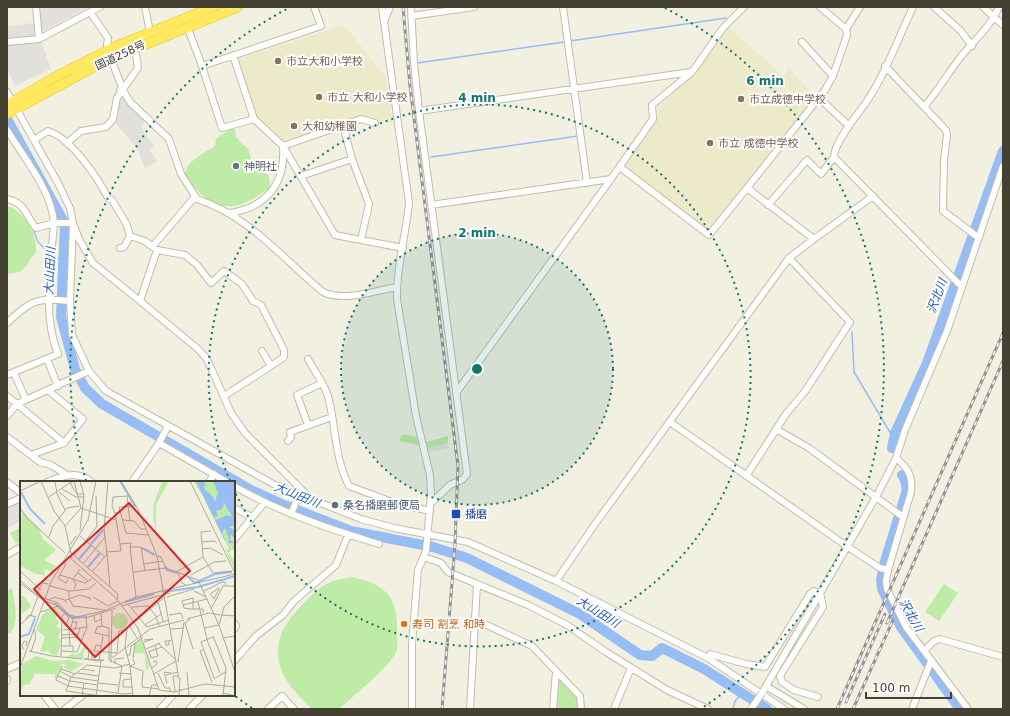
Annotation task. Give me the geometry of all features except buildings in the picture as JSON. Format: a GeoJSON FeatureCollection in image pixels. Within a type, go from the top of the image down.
{"type":"FeatureCollection","features":[{"type":"Feature","properties":{"kind":"highway","name":"国道258号"},"geometry":{"type":"LineString","coordinates":[[11,107],[53,78],[114,47],[213,7]]}},
{"type":"Feature","properties":{"kind":"highway","name":"国道258号"},"geometry":{"type":"LineString","coordinates":[[11,107],[109,63],[135,48],[187,26],[238,7]]}},
{"type":"Feature","properties":{"kind":"street"},"geometry":{"type":"LineString","coordinates":[[36,7],[39,39]]}},
{"type":"Feature","properties":{"kind":"street"},"geometry":{"type":"LineString","coordinates":[[7,42],[39,39],[100,7]]}},
{"type":"Feature","properties":{"kind":"street"},"geometry":{"type":"LineString","coordinates":[[145,7],[150,32]]}},
{"type":"Feature","properties":{"kind":"street"},"geometry":{"type":"LineString","coordinates":[[202,66],[321,26],[314,7]]}},
{"type":"Feature","properties":{"kind":"street"},"geometry":{"type":"LineString","coordinates":[[382,7],[409,203],[407,227],[397,287],[400,323],[416,416],[430,475],[431,503],[428,535],[425,554],[418,570],[412,644],[412,709]]}},
{"type":"Feature","properties":{"kind":"street"},"geometry":{"type":"LineString","coordinates":[[384,23],[390,7]]}},
{"type":"Feature","properties":{"kind":"street"},"geometry":{"type":"LineString","coordinates":[[411,7],[419,111],[467,474],[463,479],[450,485],[431,503]]}},
{"type":"Feature","properties":{"kind":"street"},"geometry":{"type":"LineString","coordinates":[[411,16],[474,7]]}},
{"type":"Feature","properties":{"kind":"street"},"geometry":{"type":"LineString","coordinates":[[563,7],[587,183]]}},
{"type":"Feature","properties":{"kind":"street"},"geometry":{"type":"LineString","coordinates":[[456,393],[620,167],[653,119],[652,105],[692,72],[723,28],[744,7]]}},
{"type":"Feature","properties":{"kind":"street"},"geometry":{"type":"LineString","coordinates":[[620,167],[709,235],[819,98],[833,76],[847,35],[846,29],[820,7]]}},
{"type":"Feature","properties":{"kind":"street"},"geometry":{"type":"LineString","coordinates":[[846,29],[860,7]]}},
{"type":"Feature","properties":{"kind":"street"},"geometry":{"type":"LineString","coordinates":[[768,205],[807,160],[821,174],[834,157],[838,145],[849,126],[871,95],[912,7]]}},
{"type":"Feature","properties":{"kind":"street"},"geometry":{"type":"LineString","coordinates":[[934,7],[961,31],[972,46]]}},
{"type":"Feature","properties":{"kind":"street"},"geometry":{"type":"LineString","coordinates":[[983,7],[1003,26]]}},
{"type":"Feature","properties":{"kind":"street"},"geometry":{"type":"LineString","coordinates":[[924,107],[939,90],[960,58],[995,18],[999,7]]}},
{"type":"Feature","properties":{"kind":"street"},"geometry":{"type":"LineString","coordinates":[[90,12],[108,38],[107,45]]}},
{"type":"Feature","properties":{"kind":"street"},"geometry":{"type":"LineString","coordinates":[[187,26],[202,66],[222,128],[254,119]]}},
{"type":"Feature","properties":{"kind":"street"},"geometry":{"type":"LineString","coordinates":[[802,42],[833,76]]}},
{"type":"Feature","properties":{"kind":"street"},"geometry":{"type":"LineString","coordinates":[[67,143],[81,131],[106,127],[113,119],[118,98],[138,68],[135,48]]}},
{"type":"Feature","properties":{"kind":"street"},"geometry":{"type":"LineString","coordinates":[[233,55],[254,119],[283,146],[335,235],[403,248]]}},
{"type":"Feature","properties":{"kind":"street"},"geometry":{"type":"LineString","coordinates":[[109,63],[120,90],[123,90],[134,106],[169,139],[181,174],[196,199],[228,213],[253,229],[316,286],[328,294],[347,295],[397,287]]}},
{"type":"Feature","properties":{"kind":"street"},"geometry":{"type":"LineString","coordinates":[[885,66],[946,130],[943,211],[975,235]]}},
{"type":"Feature","properties":{"kind":"street"},"geometry":{"type":"LineString","coordinates":[[419,111],[575,90],[692,72]]}},
{"type":"Feature","properties":{"kind":"street"},"geometry":{"type":"LineString","coordinates":[[7,92],[11,107],[34,140],[70,208],[73,223],[79,239],[93,263],[198,349],[207,359],[231,413],[245,433],[313,500]]}},
{"type":"Feature","properties":{"kind":"street"},"geometry":{"type":"LineString","coordinates":[[819,98],[849,126]]}},
{"type":"Feature","properties":{"kind":"street"},"geometry":{"type":"LineString","coordinates":[[283,146],[361,119],[375,122]]}},
{"type":"Feature","properties":{"kind":"street"},"geometry":{"type":"LineString","coordinates":[[343,125],[352,159],[369,204],[360,240]]}},
{"type":"Feature","properties":{"kind":"street"},"geometry":{"type":"LineString","coordinates":[[7,130],[53,210],[54,223],[49,312],[58,354],[7,375]]}},
{"type":"Feature","properties":{"kind":"street"},"geometry":{"type":"LineString","coordinates":[[34,140],[48,132],[60,136],[84,163],[117,208],[126,223],[130,236],[124,247],[120,248]]}},
{"type":"Feature","properties":{"kind":"street"},"geometry":{"type":"LineString","coordinates":[[228,213],[243,210],[269,197],[283,166],[283,146]]}},
{"type":"Feature","properties":{"kind":"street"},"geometry":{"type":"LineString","coordinates":[[834,157],[960,285]]}},
{"type":"Feature","properties":{"kind":"street"},"geometry":{"type":"LineString","coordinates":[[301,176],[352,159]]}},
{"type":"Feature","properties":{"kind":"street"},"geometry":{"type":"LineString","coordinates":[[752,709],[848,547],[896,458],[905,430],[944,338],[975,235],[1003,166]]}},
{"type":"Feature","properties":{"kind":"street"},"geometry":{"type":"LineString","coordinates":[[431,205],[611,179]]}},
{"type":"Feature","properties":{"kind":"street"},"geometry":{"type":"LineString","coordinates":[[747,188],[814,239]]}},
{"type":"Feature","properties":{"kind":"street"},"geometry":{"type":"LineString","coordinates":[[556,581],[595,524],[789,258],[873,196]]}},
{"type":"Feature","properties":{"kind":"street"},"geometry":{"type":"LineString","coordinates":[[7,199],[17,201],[21,205],[36,228],[54,223],[73,223]]}},
{"type":"Feature","properties":{"kind":"street"},"geometry":{"type":"LineString","coordinates":[[140,301],[155,248],[171,224],[193,199],[196,199]]}},
{"type":"Feature","properties":{"kind":"street"},"geometry":{"type":"LineString","coordinates":[[73,223],[70,300],[72,335],[86,372],[106,390],[168,428],[298,497],[313,500],[361,519],[428,535],[468,542],[556,581],[708,658],[784,709]]}},
{"type":"Feature","properties":{"kind":"street"},"geometry":{"type":"LineString","coordinates":[[130,236],[145,241],[155,248],[185,256],[197,265],[211,283],[224,271],[245,287],[253,301],[260,305],[284,350],[284,357],[224,396]]}},
{"type":"Feature","properties":{"kind":"street"},"geometry":{"type":"LineString","coordinates":[[746,476],[776,429],[806,390],[850,322],[789,258]]}},
{"type":"Feature","properties":{"kind":"street"},"geometry":{"type":"LineString","coordinates":[[7,323],[24,307],[32,302],[50,299],[70,300]]}},
{"type":"Feature","properties":{"kind":"street"},"geometry":{"type":"LineString","coordinates":[[262,351],[271,366]]}},
{"type":"Feature","properties":{"kind":"street"},"geometry":{"type":"LineString","coordinates":[[47,359],[58,386]]}},
{"type":"Feature","properties":{"kind":"street"},"geometry":{"type":"LineString","coordinates":[[308,359],[330,400],[337,441],[338,460],[349,486],[395,502],[430,511]]}},
{"type":"Feature","properties":{"kind":"street"},"geometry":{"type":"LineString","coordinates":[[7,416],[17,404],[49,391],[86,372]]}},
{"type":"Feature","properties":{"kind":"street"},"geometry":{"type":"LineString","coordinates":[[14,373],[26,400]]}},
{"type":"Feature","properties":{"kind":"street"},"geometry":{"type":"LineString","coordinates":[[308,424],[297,395],[322,383]]}},
{"type":"Feature","properties":{"kind":"street"},"geometry":{"type":"LineString","coordinates":[[31,455],[64,443],[83,419],[49,391]]}},
{"type":"Feature","properties":{"kind":"street"},"geometry":{"type":"LineString","coordinates":[[7,396],[64,443]]}},
{"type":"Feature","properties":{"kind":"street"},"geometry":{"type":"LineString","coordinates":[[288,441],[291,437],[290,432],[308,424],[332,417]]}},
{"type":"Feature","properties":{"kind":"street"},"geometry":{"type":"LineString","coordinates":[[670,422],[848,547],[884,569]]}},
{"type":"Feature","properties":{"kind":"street"},"geometry":{"type":"LineString","coordinates":[[133,481],[168,428]]}},
{"type":"Feature","properties":{"kind":"street"},"geometry":{"type":"LineString","coordinates":[[776,429],[809,448],[901,515]]}},
{"type":"Feature","properties":{"kind":"street"},"geometry":{"type":"LineString","coordinates":[[7,438],[40,462],[51,465],[67,475]]}},
{"type":"Feature","properties":{"kind":"street"},"geometry":{"type":"LineString","coordinates":[[160,442],[225,481]]}},
{"type":"Feature","properties":{"kind":"street"},"geometry":{"type":"LineString","coordinates":[[896,458],[907,467],[912,482],[884,569],[887,589],[906,627],[924,651],[929,665],[968,709]]}},
{"type":"Feature","properties":{"kind":"street"},"geometry":{"type":"LineString","coordinates":[[210,481],[214,474]]}},
{"type":"Feature","properties":{"kind":"street"},"geometry":{"type":"LineString","coordinates":[[50,481],[67,475],[81,475],[90,481]]}},
{"type":"Feature","properties":{"kind":"street"},"geometry":{"type":"LineString","coordinates":[[7,482],[20,492]]}},
{"type":"Feature","properties":{"kind":"street"},"geometry":{"type":"LineString","coordinates":[[235,487],[264,503],[291,512],[348,535],[379,544]]}},
{"type":"Feature","properties":{"kind":"street"},"geometry":{"type":"LineString","coordinates":[[291,512],[298,497]]}},
{"type":"Feature","properties":{"kind":"street"},"geometry":{"type":"LineString","coordinates":[[7,504],[20,498]]}},
{"type":"Feature","properties":{"kind":"street"},"geometry":{"type":"LineString","coordinates":[[237,532],[252,518],[264,503]]}},
{"type":"Feature","properties":{"kind":"street"},"geometry":{"type":"LineString","coordinates":[[235,509],[252,518]]}},
{"type":"Feature","properties":{"kind":"street"},"geometry":{"type":"LineString","coordinates":[[235,660],[256,636],[283,615],[294,601],[336,566],[348,535]]}},
{"type":"Feature","properties":{"kind":"street"},"geometry":{"type":"LineString","coordinates":[[7,555],[20,548]]}},
{"type":"Feature","properties":{"kind":"street"},"geometry":{"type":"LineString","coordinates":[[425,554],[441,563],[448,572],[528,605],[567,625],[667,690],[708,709]]}},
{"type":"Feature","properties":{"kind":"street"},"geometry":{"type":"LineString","coordinates":[[470,709],[477,584]]}},
{"type":"Feature","properties":{"kind":"street"},"geometry":{"type":"LineString","coordinates":[[708,658],[710,654],[746,664],[765,666],[810,594],[814,591],[820,593]]}},
{"type":"Feature","properties":{"kind":"street"},"geometry":{"type":"LineString","coordinates":[[818,697],[794,690],[782,682],[780,676],[823,606],[820,593]]}},
{"type":"Feature","properties":{"kind":"street"},"geometry":{"type":"LineString","coordinates":[[476,620],[527,642],[580,696],[581,709]]}},
{"type":"Feature","properties":{"kind":"street"},"geometry":{"type":"LineString","coordinates":[[924,651],[934,641],[940,639],[1003,657]]}},
{"type":"Feature","properties":{"kind":"street"},"geometry":{"type":"LineString","coordinates":[[7,669],[20,660]]}},
{"type":"Feature","properties":{"kind":"street"},"geometry":{"type":"LineString","coordinates":[[912,709],[929,665]]}},
{"type":"Feature","properties":{"kind":"street"},"geometry":{"type":"LineString","coordinates":[[614,709],[631,668]]}},
{"type":"Feature","properties":{"kind":"street"},"geometry":{"type":"LineString","coordinates":[[553,709],[556,671]]}},
{"type":"Feature","properties":{"kind":"street"},"geometry":{"type":"LineString","coordinates":[[766,686],[804,709]]}},
{"type":"Feature","properties":{"kind":"street"},"geometry":{"type":"LineString","coordinates":[[45,696],[55,709]]}},
{"type":"Feature","properties":{"kind":"street"},"geometry":{"type":"LineString","coordinates":[[65,709],[82,696]]}},
{"type":"Feature","properties":{"kind":"street"},"geometry":{"type":"LineString","coordinates":[[160,709],[172,696]]}},
{"type":"Feature","properties":{"kind":"street"},"geometry":{"type":"LineString","coordinates":[[189,709],[202,696]]}},
{"type":"Feature","properties":{"kind":"street"},"geometry":{"type":"LineString","coordinates":[[268,709],[282,696],[294,709]]}},
{"type":"Feature","properties":{"kind":"shaded area"},"geometry":{"type":"Polygon","coordinates":[[[39,7],[89,7],[41,32],[39,7]]]}},
{"type":"Feature","properties":{"kind":"shaded area"},"geometry":{"type":"Polygon","coordinates":[[[34,23],[35,36],[7,38],[7,26],[34,23]]]}},
{"type":"Feature","properties":{"kind":"shaded area","name":"市立 大和小学校"},"geometry":{"type":"Polygon","coordinates":[[[344,25],[386,77],[393,123],[360,116],[282,141],[256,118],[236,59],[344,25]]]}},
{"type":"Feature","properties":{"kind":"shaded area","name":"市立 成徳中学校"},"geometry":{"type":"Polygon","coordinates":[[[729,27],[783,76],[789,68],[815,97],[710,231],[706,232],[623,167],[658,118],[657,108],[693,74],[729,27]]]}},
{"type":"Feature","properties":{"kind":"shaded area"},"geometry":{"type":"Polygon","coordinates":[[[41,41],[51,69],[15,86],[7,69],[7,45],[41,41]]]}},
{"type":"Feature","properties":{"kind":"shaded area"},"geometry":{"type":"Polygon","coordinates":[[[121,96],[145,119],[142,128],[154,146],[150,150],[157,161],[145,169],[138,150],[114,121],[121,96]]]}},
{"type":"Feature","properties":{"kind":"shaded area"},"geometry":{"type":"Polygon","coordinates":[[[448,443],[449,448],[429,452],[426,449],[448,443]]]}},
{"type":"Feature","properties":{"kind":"shaded area"},"geometry":{"type":"Polygon","coordinates":[[[20,500],[20,521],[7,529],[7,506],[20,500]]]}},
{"type":"Feature","properties":{"kind":"green space"},"geometry":{"type":"Polygon","coordinates":[[[231,128],[235,130],[236,137],[248,149],[253,164],[269,176],[270,188],[242,204],[224,206],[206,198],[188,182],[184,176],[188,166],[215,146],[216,139],[231,128]]]}},
{"type":"Feature","properties":{"kind":"green space"},"geometry":{"type":"Polygon","coordinates":[[[7,206],[19,213],[32,230],[36,244],[36,251],[22,270],[16,273],[7,274],[7,206]]]}},
{"type":"Feature","properties":{"kind":"green space"},"geometry":{"type":"Polygon","coordinates":[[[403,434],[417,437],[419,445],[399,441],[403,434]]]}},
{"type":"Feature","properties":{"kind":"green space"},"geometry":{"type":"Polygon","coordinates":[[[448,436],[448,443],[426,449],[426,442],[448,436]]]}},
{"type":"Feature","properties":{"kind":"green space"},"geometry":{"type":"Polygon","coordinates":[[[20,528],[20,542],[16,544],[10,533],[20,528]]]}},
{"type":"Feature","properties":{"kind":"green space"},"geometry":{"type":"Polygon","coordinates":[[[352,577],[373,583],[381,588],[392,600],[397,619],[397,650],[388,664],[339,709],[311,708],[288,682],[281,670],[278,656],[282,632],[293,615],[315,592],[331,582],[352,577]]]}},
{"type":"Feature","properties":{"kind":"green space"},"geometry":{"type":"Polygon","coordinates":[[[944,584],[958,593],[939,621],[925,612],[944,584]]]}},
{"type":"Feature","properties":{"kind":"green space"},"geometry":{"type":"Polygon","coordinates":[[[12,588],[16,617],[13,628],[10,633],[7,633],[7,590],[12,588]]]}},
{"type":"Feature","properties":{"kind":"green space"},"geometry":{"type":"Polygon","coordinates":[[[559,679],[578,696],[579,709],[556,709],[557,680],[559,679]]]}},
{"type":"Feature","properties":{"kind":"waterway"},"geometry":{"type":"LineString","coordinates":[[570,41],[726,18]]}},
{"type":"Feature","properties":{"kind":"waterway"},"geometry":{"type":"LineString","coordinates":[[417,63],[564,42]]}},
{"type":"Feature","properties":{"kind":"waterway","name":"大山田川"},"geometry":{"type":"LineString","coordinates":[[7,119],[65,224],[61,317],[75,369],[85,388],[102,404],[251,490],[284,505],[351,531],[433,547],[467,558],[580,614],[640,655],[652,656],[662,648],[704,669],[767,709]]}},
{"type":"Feature","properties":{"kind":"waterway"},"geometry":{"type":"LineString","coordinates":[[431,157],[578,136]]}},
{"type":"Feature","properties":{"kind":"waterway","name":"沢北川"},"geometry":{"type":"LineString","coordinates":[[892,448],[895,433],[927,363],[1003,151]]}},
{"type":"Feature","properties":{"kind":"waterway"},"geometry":{"type":"LineString","coordinates":[[32,227],[38,242],[49,253]]}},
{"type":"Feature","properties":{"kind":"waterway"},"geometry":{"type":"LineString","coordinates":[[53,255],[64,264]]}},
{"type":"Feature","properties":{"kind":"waterway"},"geometry":{"type":"LineString","coordinates":[[852,332],[854,372],[894,439]]}},
{"type":"Feature","properties":{"kind":"waterway","name":"沢北川"},"geometry":{"type":"LineString","coordinates":[[902,475],[905,480],[907,490],[885,561],[881,580],[882,589],[901,627],[960,709]]}},
{"type":"Feature","properties":{"kind":"waterway"},"geometry":{"type":"LineString","coordinates":[[733,709],[735,701],[742,694]]}},
{"type":"Feature","properties":{"kind":"railway"},"geometry":{"type":"LineString","coordinates":[[403,7],[410,86],[458,466],[455,544],[442,709]]}},
{"type":"Feature","properties":{"kind":"railway"},"geometry":{"type":"LineString","coordinates":[[837,709],[1003,333]]}},
{"type":"Feature","properties":{"kind":"railway"},"geometry":{"type":"LineString","coordinates":[[887,623],[1003,361]]}},
{"type":"Feature","properties":{"kind":"railway"},"geometry":{"type":"LineString","coordinates":[[846,702],[885,614]]}},
{"type":"Feature","properties":{"kind":"railway"},"geometry":{"type":"LineString","coordinates":[[853,709],[893,620]]}},
{"type":"Feature","properties":{"kind":"place","name":"市立大和小学校"},"geometry":{"type":"Point","coordinates":[278,61]}},
{"type":"Feature","properties":{"kind":"place","name":"市立 大和小学校"},"geometry":{"type":"Point","coordinates":[319,97]}},
{"type":"Feature","properties":{"kind":"place","name":"市立成徳中学校"},"geometry":{"type":"Point","coordinates":[741,99]}},
{"type":"Feature","properties":{"kind":"place","name":"大和幼稚園"},"geometry":{"type":"Point","coordinates":[294,126]}},
{"type":"Feature","properties":{"kind":"place","name":"市立 成徳中学校"},"geometry":{"type":"Point","coordinates":[710,143]}},
{"type":"Feature","properties":{"kind":"place","name":"神明社"},"geometry":{"type":"Point","coordinates":[236,166]}},
{"type":"Feature","properties":{"kind":"place","name":"桑名播磨郵便局"},"geometry":{"type":"Point","coordinates":[335,505]}},
{"type":"Feature","properties":{"kind":"place","name":"播磨"},"geometry":{"type":"Point","coordinates":[456,514]}},
{"type":"Feature","properties":{"kind":"place","name":"寿司 割烹 和時"},"geometry":{"type":"Point","coordinates":[404,624]}}]}
